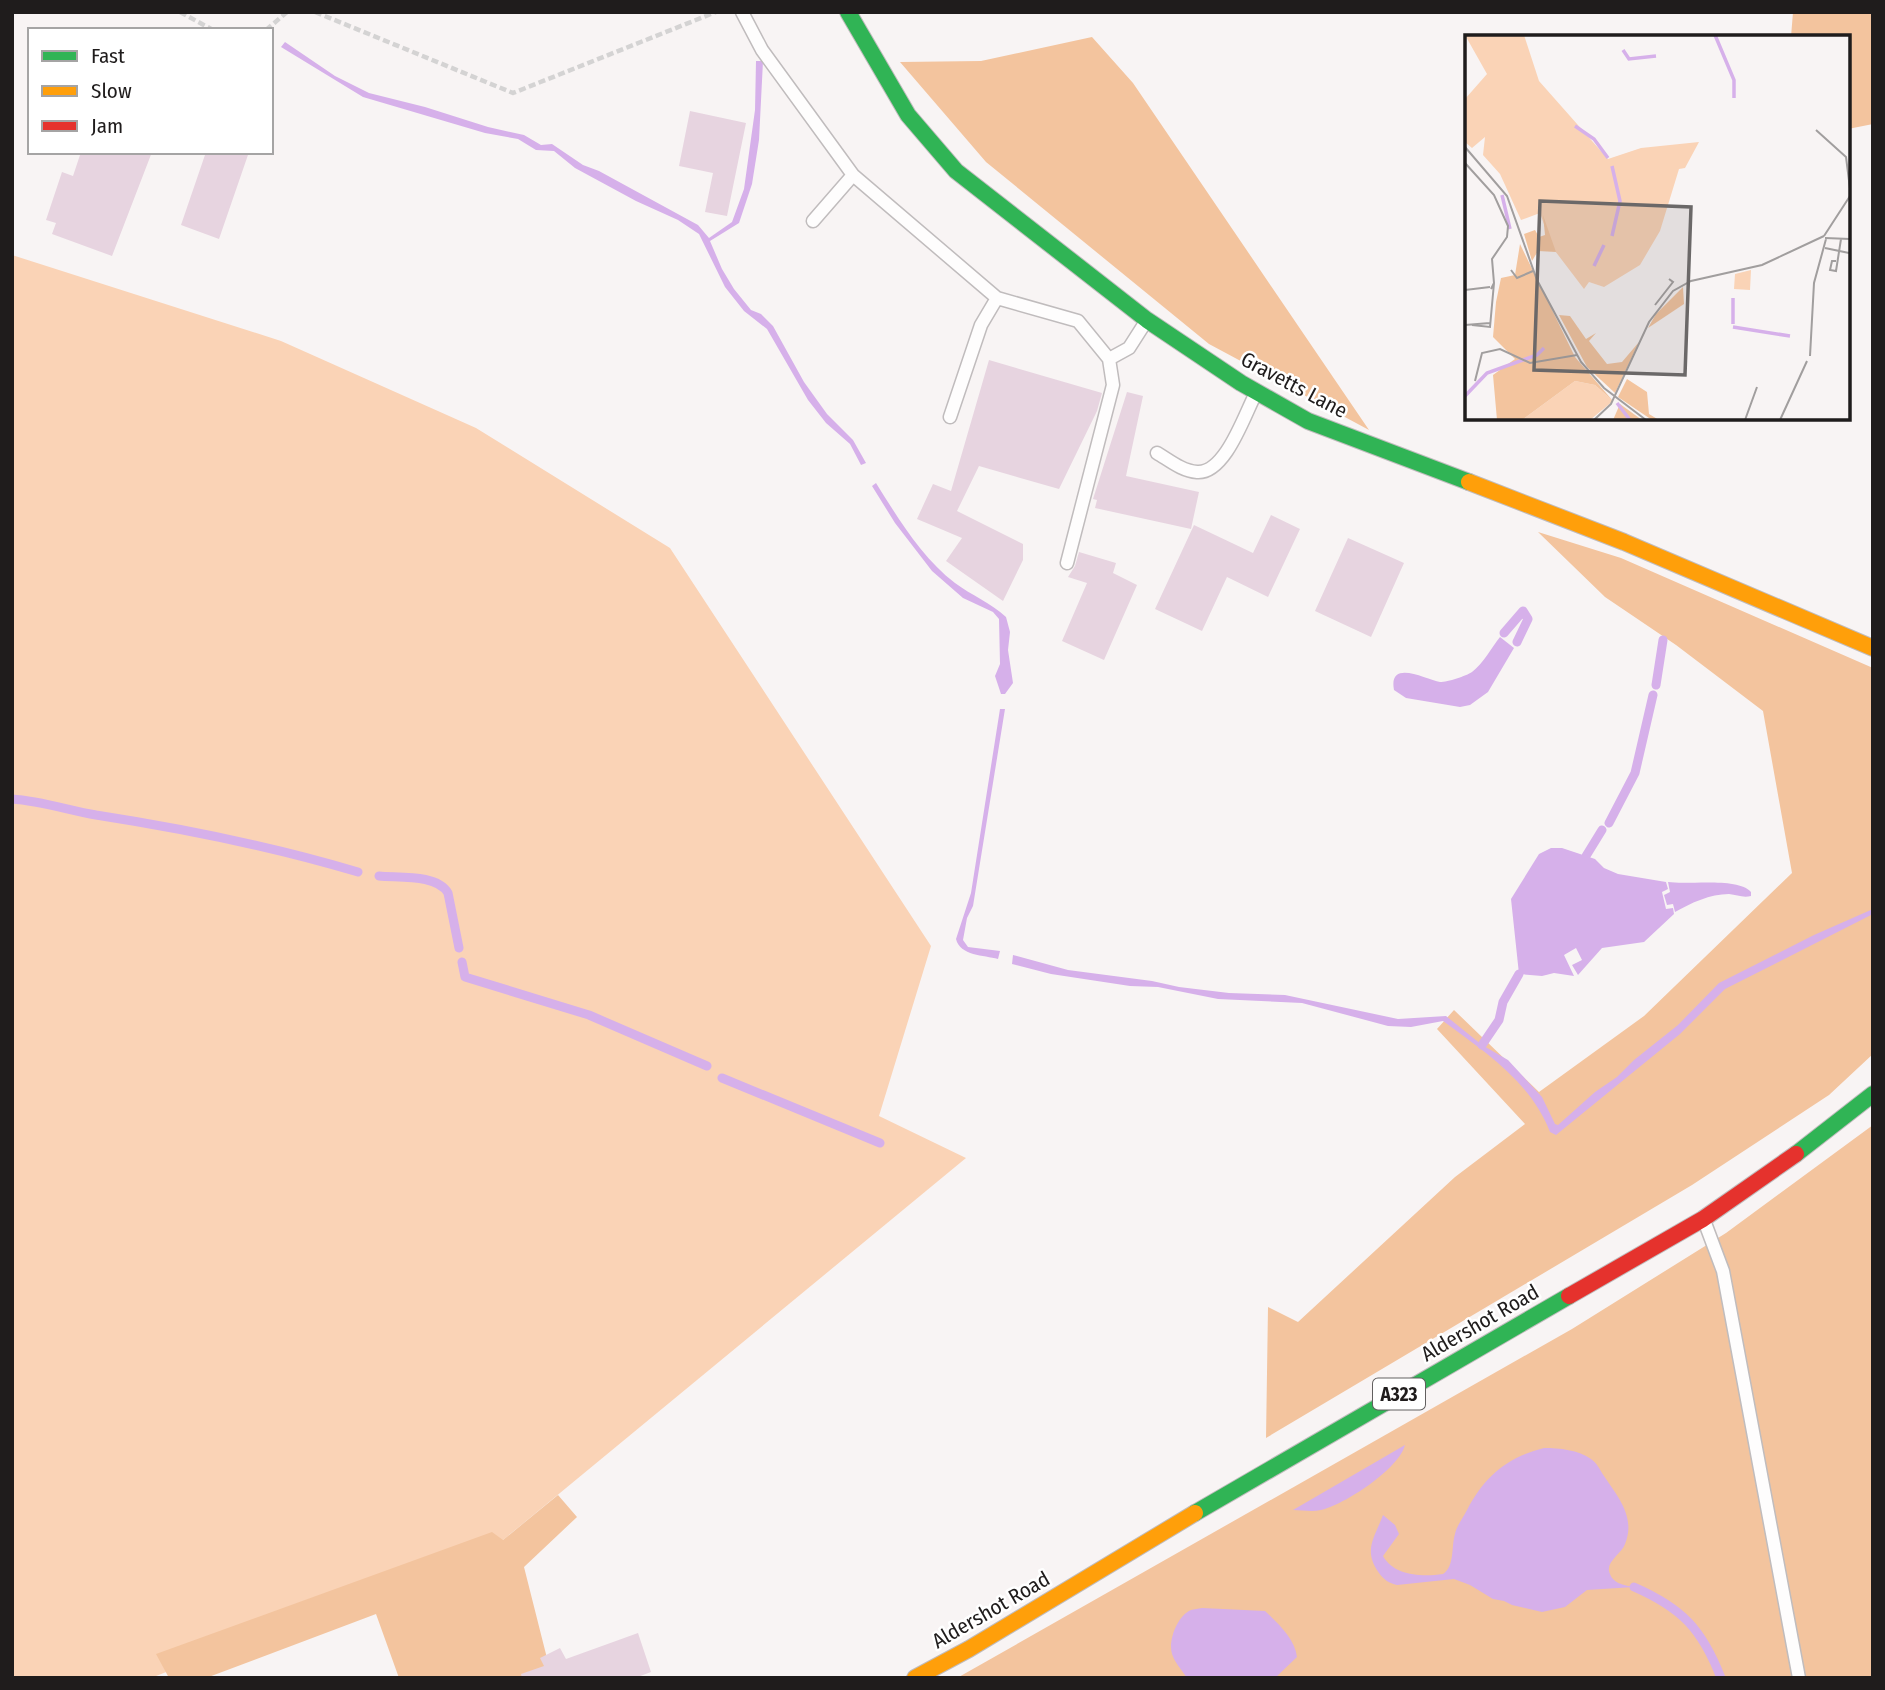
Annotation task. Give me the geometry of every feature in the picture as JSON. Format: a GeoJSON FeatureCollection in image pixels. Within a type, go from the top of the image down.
{"type":"FeatureCollection","features":[{"type":"Feature","properties":{"kind":"street","name":"Gravetts Lane"},"geometry":{"type":"LineString","coordinates":[[848,12],[908,115],[956,171],[1147,320],[1257,391],[1308,421],[1624,542],[1873,648]]}},
{"type":"Feature","properties":{"kind":"street","name":"Aldershot Road"},"geometry":{"type":"LineString","coordinates":[[915,1678],[969,1649],[1237,1488],[1703,1219],[1781,1166],[1873,1094]]}},
{"type":"Feature","properties":{"kind":"lane"},"geometry":{"type":"LineString","coordinates":[[743,12],[762,50],[853,175],[997,298],[1078,321],[1109,359],[1113,385],[1067,563]]}},
{"type":"Feature","properties":{"kind":"lane"},"geometry":{"type":"LineString","coordinates":[[813,221],[853,175]]}},
{"type":"Feature","properties":{"kind":"lane"},"geometry":{"type":"LineString","coordinates":[[950,417],[981,325],[997,298]]}},
{"type":"Feature","properties":{"kind":"lane"},"geometry":{"type":"LineString","coordinates":[[1109,359],[1129,348],[1147,320]]}},
{"type":"Feature","properties":{"kind":"lane"},"geometry":{"type":"LineString","coordinates":[[1157,453],[1182,468],[1197,472],[1208,471],[1224,456],[1257,391]]}},
{"type":"Feature","properties":{"kind":"lane"},"geometry":{"type":"LineString","coordinates":[[1703,1219],[1723,1271],[1799,1678]]}},
{"type":"Feature","properties":{"kind":"path"},"geometry":{"type":"LineString","coordinates":[[180,12],[209,28]]}},
{"type":"Feature","properties":{"kind":"path"},"geometry":{"type":"LineString","coordinates":[[268,28],[287,12]]}},
{"type":"Feature","properties":{"kind":"path"},"geometry":{"type":"LineString","coordinates":[[315,12],[513,93],[716,12]]}},
{"type":"Feature","properties":{"kind":"shaded area"},"geometry":{"type":"Polygon","coordinates":[[[1793,12],[1873,12],[1873,124],[1850,129],[1850,35],[1791,35],[1793,12]]]}},
{"type":"Feature","properties":{"kind":"shaded area"},"geometry":{"type":"Polygon","coordinates":[[[1092,37],[1133,83],[1369,430],[1209,344],[986,162],[900,62],[981,61],[1092,37]]]}},
{"type":"Feature","properties":{"kind":"shaded area"},"geometry":{"type":"Polygon","coordinates":[[[285,42],[335,76],[369,93],[524,135],[541,145],[552,144],[583,165],[698,225],[709,238],[732,222],[744,189],[755,110],[756,61],[763,61],[759,140],[752,184],[739,223],[710,241],[734,289],[751,310],[761,314],[773,326],[804,382],[827,414],[853,440],[866,463],[861,465],[850,444],[826,423],[808,400],[767,329],[744,311],[725,287],[699,234],[678,220],[575,168],[554,151],[536,150],[518,139],[485,133],[363,97],[281,47],[285,42]]]}},
{"type":"Feature","properties":{"kind":"shaded area"},"geometry":{"type":"Polygon","coordinates":[[[12,255],[281,341],[476,428],[670,548],[931,946],[879,1116],[966,1158],[503,1540],[151,1678],[12,1678],[12,255]]]}},
{"type":"Feature","properties":{"kind":"shaded area"},"geometry":{"type":"Polygon","coordinates":[[[876,483],[911,537],[932,562],[955,583],[1006,617],[1010,632],[1008,650],[1013,683],[1005,694],[1001,694],[995,676],[1000,664],[999,619],[993,612],[963,598],[932,571],[895,523],[872,486],[876,483]]]}},
{"type":"Feature","properties":{"kind":"shaded area"},"geometry":{"type":"Polygon","coordinates":[[[1538,532],[1621,558],[1873,668],[1873,1054],[1829,1095],[1692,1185],[1266,1438],[1268,1307],[1298,1322],[1455,1177],[1525,1124],[1437,1029],[1454,1010],[1539,1092],[1644,1016],[1792,873],[1763,711],[1676,645],[1605,597],[1538,532]]]}},
{"type":"Feature","properties":{"kind":"shaded area"},"geometry":{"type":"Polygon","coordinates":[[[1500,637],[1514,648],[1488,692],[1470,705],[1460,707],[1406,698],[1394,690],[1394,680],[1402,673],[1440,682],[1469,674],[1480,665],[1500,637]]]}},
{"type":"Feature","properties":{"kind":"shaded area"},"geometry":{"type":"Polygon","coordinates":[[[1000,709],[1005,709],[973,906],[967,918],[963,940],[968,947],[1000,951],[998,959],[967,952],[958,945],[956,939],[971,893],[1000,709]]]}},
{"type":"Feature","properties":{"kind":"shaded area"},"geometry":{"type":"Polygon","coordinates":[[[1551,848],[1562,848],[1595,859],[1604,868],[1618,874],[1666,882],[1668,889],[1662,892],[1666,909],[1673,908],[1674,914],[1644,942],[1602,948],[1578,975],[1572,965],[1582,960],[1576,948],[1564,955],[1574,976],[1554,973],[1542,976],[1519,974],[1511,899],[1539,854],[1551,848]]]}},
{"type":"Feature","properties":{"kind":"shaded area"},"geometry":{"type":"Polygon","coordinates":[[[1668,882],[1725,883],[1745,887],[1751,892],[1751,896],[1715,896],[1694,902],[1675,912],[1673,904],[1667,905],[1664,895],[1670,892],[1668,882]]]}},
{"type":"Feature","properties":{"kind":"shaded area"},"geometry":{"type":"Polygon","coordinates":[[[1873,909],[1873,914],[1725,989],[1680,1034],[1556,1135],[1550,1132],[1542,1114],[1519,1083],[1443,1021],[1411,1027],[1388,1026],[1302,1003],[1218,999],[1158,987],[1130,986],[1051,974],[1012,964],[1013,955],[1068,970],[1229,993],[1285,995],[1398,1019],[1446,1016],[1482,1045],[1508,1060],[1542,1097],[1555,1124],[1558,1125],[1678,1025],[1719,983],[1814,935],[1873,909]]]}},
{"type":"Feature","properties":{"kind":"shaded area"},"geometry":{"type":"Polygon","coordinates":[[[1873,1125],[1873,1678],[957,1678],[1572,1329],[1726,1233],[1873,1125]]]}},
{"type":"Feature","properties":{"kind":"shaded area"},"geometry":{"type":"Polygon","coordinates":[[[1405,1445],[1393,1465],[1356,1494],[1321,1510],[1293,1510],[1405,1445]]]}},
{"type":"Feature","properties":{"kind":"shaded area"},"geometry":{"type":"Polygon","coordinates":[[[1544,1448],[1569,1450],[1586,1456],[1597,1465],[1615,1492],[1627,1516],[1628,1534],[1623,1547],[1610,1564],[1609,1571],[1616,1581],[1634,1587],[1587,1590],[1565,1607],[1542,1612],[1493,1599],[1454,1579],[1397,1585],[1387,1581],[1379,1573],[1371,1551],[1383,1515],[1395,1525],[1399,1534],[1383,1556],[1388,1563],[1409,1574],[1443,1574],[1451,1561],[1457,1528],[1489,1478],[1519,1457],[1544,1448]]]}},
{"type":"Feature","properties":{"kind":"shaded area"},"geometry":{"type":"Polygon","coordinates":[[[558,1495],[577,1517],[524,1567],[552,1678],[399,1678],[376,1614],[206,1678],[169,1678],[156,1654],[492,1532],[503,1540],[558,1495]]]}},
{"type":"Feature","properties":{"kind":"shaded area"},"geometry":{"type":"Polygon","coordinates":[[[1202,1608],[1265,1611],[1289,1638],[1297,1657],[1275,1678],[1187,1678],[1172,1654],[1173,1636],[1186,1613],[1202,1608]]]}},
{"type":"Feature","properties":{"kind":"building"},"geometry":{"type":"Polygon","coordinates":[[[690,111],[746,123],[727,216],[705,212],[713,173],[679,166],[690,111]]]}},
{"type":"Feature","properties":{"kind":"building"},"geometry":{"type":"Polygon","coordinates":[[[80,154],[151,154],[112,256],[52,234],[56,223],[46,220],[62,172],[73,176],[80,154]]]}},
{"type":"Feature","properties":{"kind":"building"},"geometry":{"type":"Polygon","coordinates":[[[205,154],[248,154],[219,239],[181,225],[205,154]]]}},
{"type":"Feature","properties":{"kind":"building"},"geometry":{"type":"Polygon","coordinates":[[[989,360],[1102,393],[1097,411],[1059,489],[979,466],[957,511],[1023,544],[1023,560],[1003,601],[946,561],[962,538],[917,519],[933,484],[951,491],[989,360]]]}},
{"type":"Feature","properties":{"kind":"building"},"geometry":{"type":"Polygon","coordinates":[[[1127,392],[1143,396],[1126,476],[1199,492],[1191,529],[1095,508],[1097,500],[1093,499],[1127,392]]]}},
{"type":"Feature","properties":{"kind":"building"},"geometry":{"type":"Polygon","coordinates":[[[1271,515],[1300,529],[1268,597],[1227,577],[1202,631],[1155,609],[1194,525],[1253,553],[1271,515]]]}},
{"type":"Feature","properties":{"kind":"building"},"geometry":{"type":"Polygon","coordinates":[[[1348,538],[1404,563],[1371,637],[1315,611],[1348,538]]]}},
{"type":"Feature","properties":{"kind":"building"},"geometry":{"type":"Polygon","coordinates":[[[1079,552],[1116,563],[1113,573],[1137,585],[1104,660],[1062,641],[1087,583],[1068,577],[1079,552]]]}},
{"type":"Feature","properties":{"kind":"building"},"geometry":{"type":"Polygon","coordinates":[[[638,1633],[651,1672],[635,1678],[522,1678],[521,1674],[544,1666],[540,1658],[560,1648],[566,1659],[638,1633]]]}},
{"type":"Feature","properties":{"kind":"waterway"},"geometry":{"type":"LineString","coordinates":[[1504,633],[1523,611],[1528,619],[1517,642]]}},
{"type":"Feature","properties":{"kind":"waterway"},"geometry":{"type":"LineString","coordinates":[[1656,685],[1663,640]]}},
{"type":"Feature","properties":{"kind":"waterway"},"geometry":{"type":"LineString","coordinates":[[1609,823],[1635,773],[1653,695]]}},
{"type":"Feature","properties":{"kind":"waterway"},"geometry":{"type":"LineString","coordinates":[[12,799],[228,839],[358,872]]}},
{"type":"Feature","properties":{"kind":"waterway"},"geometry":{"type":"LineString","coordinates":[[1586,856],[1602,830]]}},
{"type":"Feature","properties":{"kind":"waterway"},"geometry":{"type":"LineString","coordinates":[[379,876],[417,878],[443,887],[448,893],[459,948]]}},
{"type":"Feature","properties":{"kind":"waterway"},"geometry":{"type":"LineString","coordinates":[[462,962],[465,977],[589,1015],[707,1066]]}},
{"type":"Feature","properties":{"kind":"waterway"},"geometry":{"type":"LineString","coordinates":[[1482,1045],[1499,1020],[1503,1002],[1519,974]]}},
{"type":"Feature","properties":{"kind":"waterway"},"geometry":{"type":"LineString","coordinates":[[722,1078],[880,1143]]}},
{"type":"Feature","properties":{"kind":"waterway"},"geometry":{"type":"LineString","coordinates":[[1634,1587],[1665,1603],[1688,1622],[1706,1646],[1721,1678]]}},
{"type":"Feature","properties":{"kind":"traffic: fast"},"geometry":{"type":"LineString","coordinates":[[848,12],[908,115],[956,171],[1147,320],[1241,383],[1308,421],[1469,482]]}},
{"type":"Feature","properties":{"kind":"traffic: fast"},"geometry":{"type":"LineString","coordinates":[[1796,1154],[1873,1094]]}},
{"type":"Feature","properties":{"kind":"traffic: fast"},"geometry":{"type":"LineString","coordinates":[[1195,1513],[1569,1296]]}},
{"type":"Feature","properties":{"kind":"traffic: slow"},"geometry":{"type":"LineString","coordinates":[[1469,482],[1624,542],[1873,648]]}},
{"type":"Feature","properties":{"kind":"traffic: slow"},"geometry":{"type":"LineString","coordinates":[[915,1678],[969,1649],[1195,1513]]}},
{"type":"Feature","properties":{"kind":"traffic: jam"},"geometry":{"type":"LineString","coordinates":[[1569,1296],[1703,1219],[1796,1154]]}}]}
